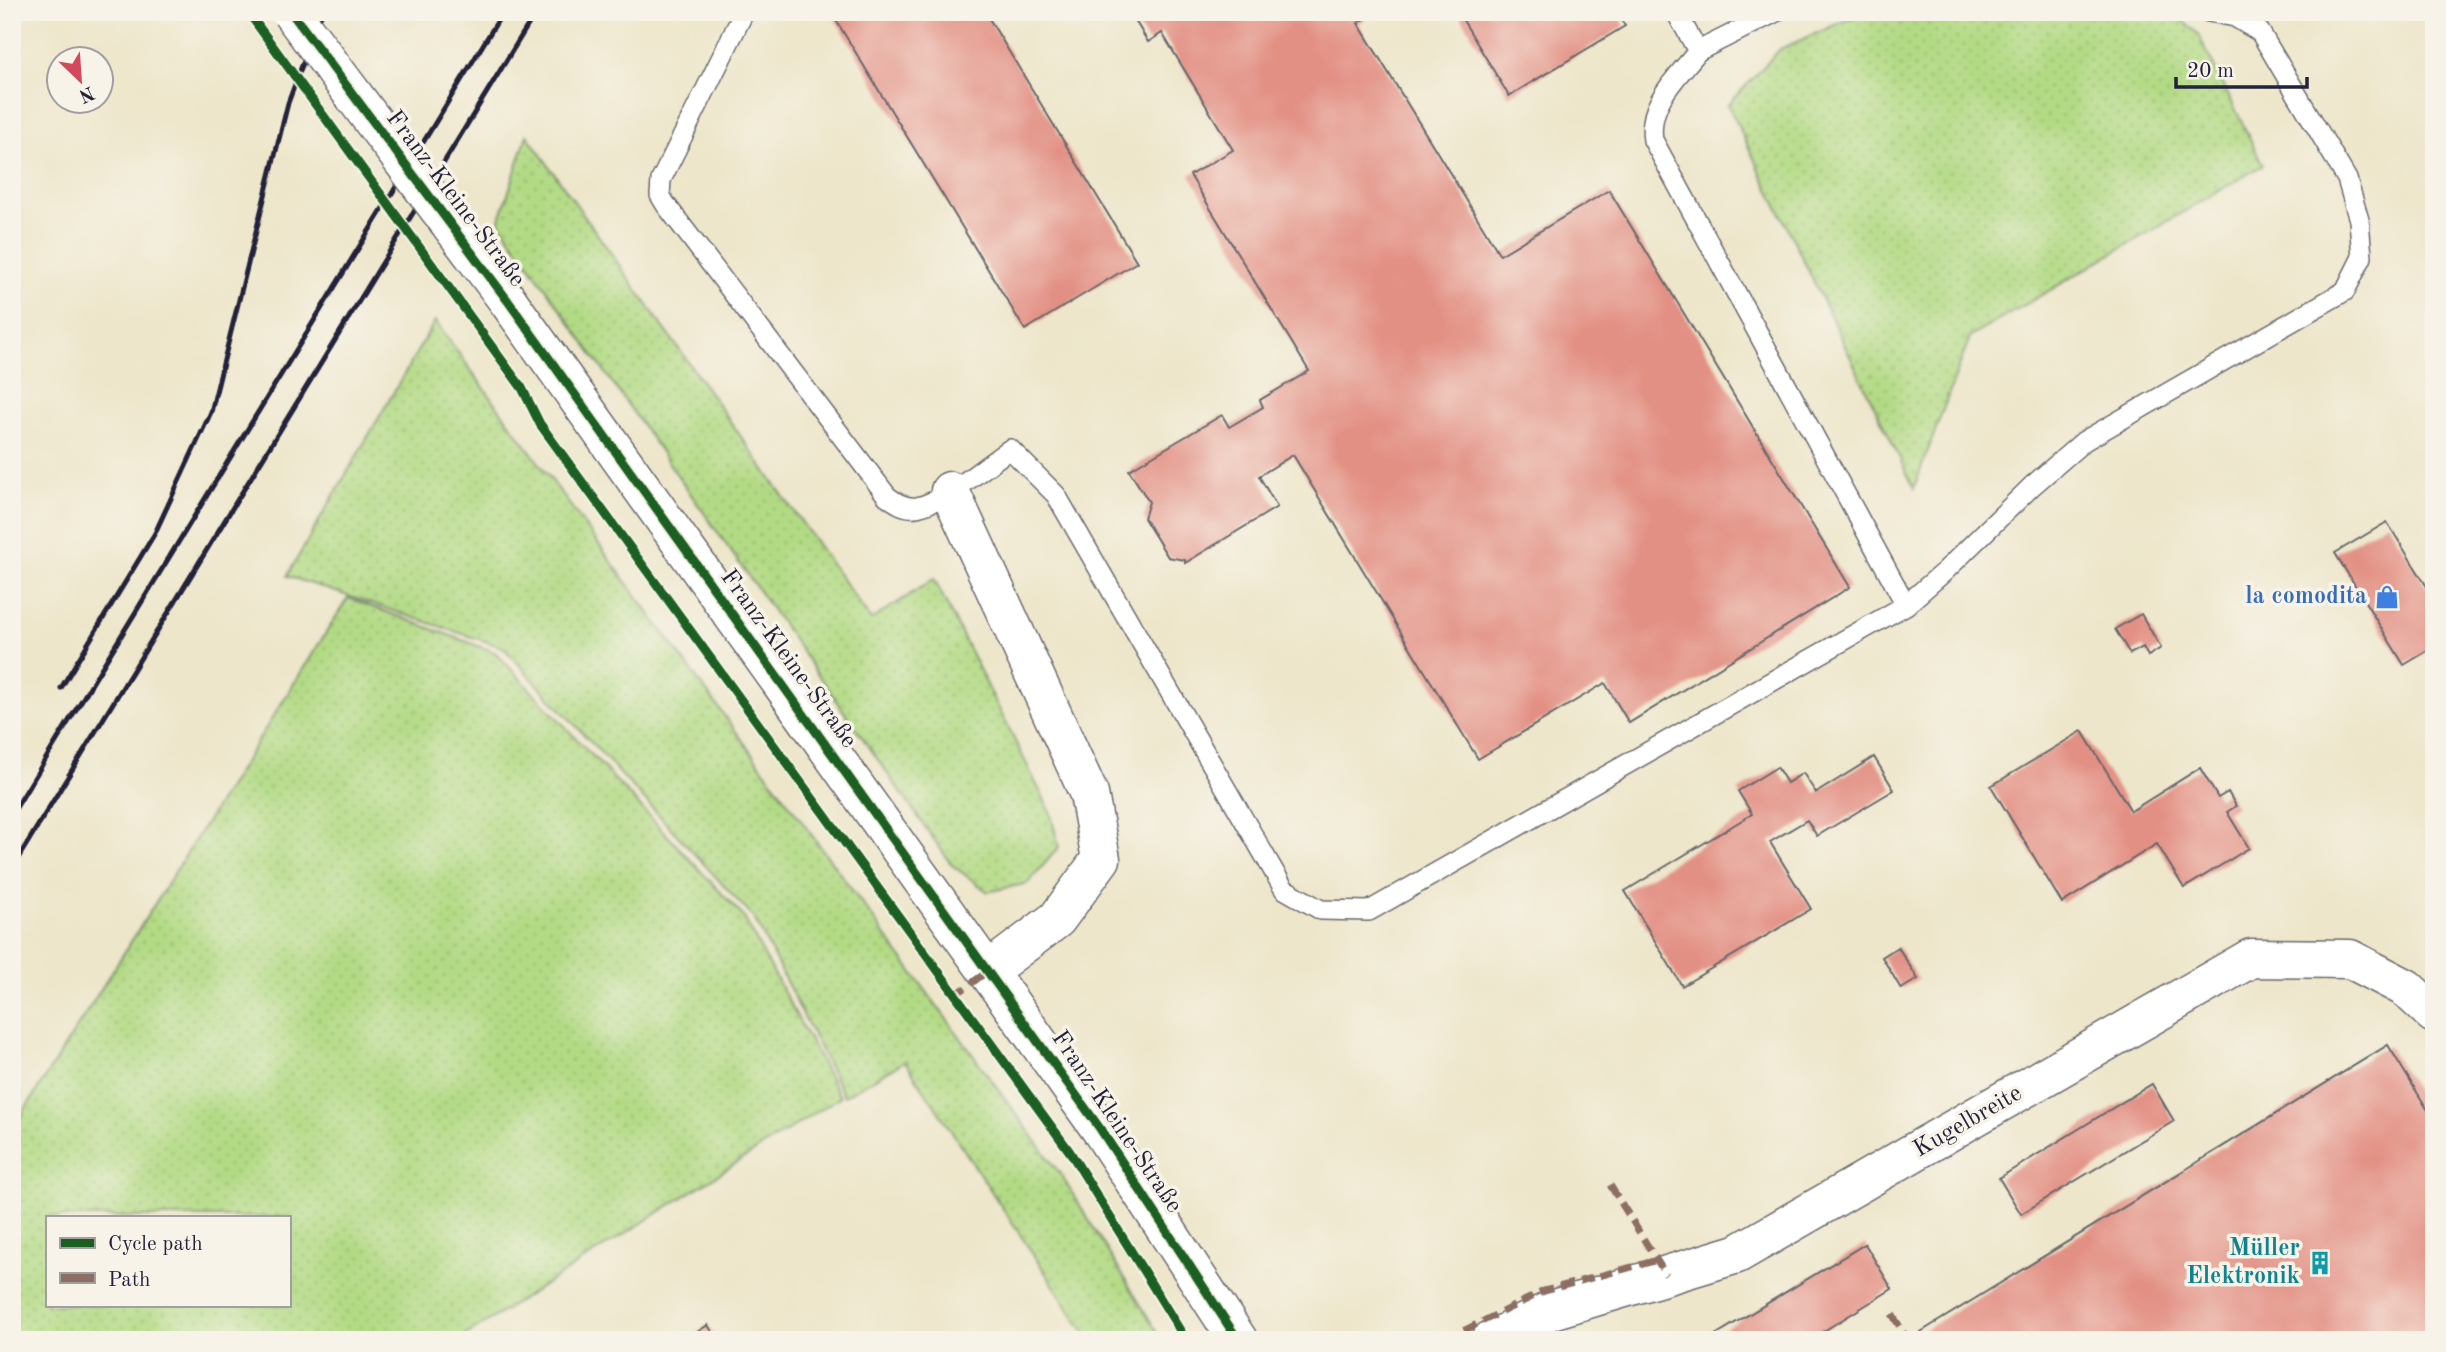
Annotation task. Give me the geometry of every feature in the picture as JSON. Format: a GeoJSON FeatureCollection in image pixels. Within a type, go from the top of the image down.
{"type":"FeatureCollection","features":[{"type":"Feature","properties":{"kind":"street","name":"Franz-Kleine-Straße"},"geometry":{"type":"LineString","coordinates":[[291,12],[508,301],[988,971],[1101,1130],[1238,1340]]}},
{"type":"Feature","properties":{"kind":"street"},"geometry":{"type":"LineString","coordinates":[[950,491],[1089,794],[1101,859],[1057,919],[988,971]]}},
{"type":"Feature","properties":{"kind":"street","name":"Kugelbreite"},"geometry":{"type":"LineString","coordinates":[[1491,1340],[1551,1310],[1737,1254],[2251,958],[2350,959],[2406,988],[2434,1014]]}},
{"type":"Feature","properties":{"kind":"lane"},"geometry":{"type":"LineString","coordinates":[[744,12],[661,180],[660,195],[887,496],[899,505],[916,507],[950,491],[1010,449],[1056,495],[1284,889],[1321,910],[1369,911],[1906,605],[1945,572],[2032,486],[2084,441],[2345,291],[2362,257],[2359,220],[2347,179],[2260,32],[2235,18],[2209,12]]}},
{"type":"Feature","properties":{"kind":"lane"},"geometry":{"type":"LineString","coordinates":[[1676,12],[1698,51]]}},
{"type":"Feature","properties":{"kind":"lane"},"geometry":{"type":"LineString","coordinates":[[1776,12],[1698,51],[1655,107],[1651,126],[1653,140],[1906,605]]}},
{"type":"Feature","properties":{"kind":"green space"},"geometry":{"type":"Polygon","coordinates":[[[1865,12],[2174,12],[2198,34],[2263,165],[1970,337],[1914,488],[1728,105],[1780,49],[1865,12]]]}},
{"type":"Feature","properties":{"kind":"green space"},"geometry":{"type":"Polygon","coordinates":[[[527,135],[871,620],[934,579],[1050,811],[1059,847],[1028,883],[988,892],[952,865],[499,222],[527,135]]]}},
{"type":"Feature","properties":{"kind":"green space"},"geometry":{"type":"Polygon","coordinates":[[[435,321],[1061,1175],[1162,1340],[1090,1340],[905,1061],[844,1096],[754,918],[503,647],[287,576],[435,321]]]}},
{"type":"Feature","properties":{"kind":"green space"},"geometry":{"type":"Polygon","coordinates":[[[348,598],[495,652],[743,916],[840,1097],[458,1340],[12,1340],[12,1130],[348,598]]]}},
{"type":"Feature","properties":{"kind":"building"},"geometry":{"type":"Polygon","coordinates":[[[831,12],[985,12],[1137,262],[1025,330],[831,12]]]}},
{"type":"Feature","properties":{"kind":"building"},"geometry":{"type":"Polygon","coordinates":[[[1130,12],[1377,12],[1358,23],[1500,255],[1609,190],[1850,587],[1629,723],[1605,683],[1478,759],[1293,455],[1259,476],[1277,507],[1185,563],[1185,560],[1168,557],[1144,518],[1149,502],[1129,470],[1222,415],[1229,427],[1263,407],[1260,400],[1309,371],[1190,175],[1233,150],[1162,33],[1148,42],[1130,12]]]}},
{"type":"Feature","properties":{"kind":"building"},"geometry":{"type":"Polygon","coordinates":[[[1458,12],[1616,12],[1625,26],[1509,96],[1458,12]]]}},
{"type":"Feature","properties":{"kind":"building"},"geometry":{"type":"Polygon","coordinates":[[[2387,522],[2434,598],[2434,647],[2404,665],[2335,553],[2387,522]]]}},
{"type":"Feature","properties":{"kind":"building"},"geometry":{"type":"Polygon","coordinates":[[[2141,614],[2161,648],[2148,656],[2143,647],[2130,654],[2115,629],[2141,614]]]}},
{"type":"Feature","properties":{"kind":"building"},"geometry":{"type":"Polygon","coordinates":[[[2082,731],[2131,811],[2200,768],[2218,798],[2228,792],[2236,806],[2227,812],[2249,848],[2184,888],[2157,844],[2062,903],[1991,786],[2082,731]]]}},
{"type":"Feature","properties":{"kind":"building"},"geometry":{"type":"Polygon","coordinates":[[[1874,757],[1894,790],[1817,836],[1807,820],[1770,842],[1811,909],[1682,986],[1625,891],[1752,814],[1738,791],[1777,767],[1787,783],[1803,773],[1816,793],[1874,757]]]}},
{"type":"Feature","properties":{"kind":"building"},"geometry":{"type":"Polygon","coordinates":[[[1898,947],[1918,979],[1901,989],[1882,957],[1898,947]]]}},
{"type":"Feature","properties":{"kind":"building","name":"Müller Elektronik"},"geometry":{"type":"Polygon","coordinates":[[[2388,1045],[2434,1120],[2434,1340],[1923,1340],[1919,1333],[2388,1045]]]}},
{"type":"Feature","properties":{"kind":"building"},"geometry":{"type":"Polygon","coordinates":[[[2152,1084],[2174,1121],[2021,1214],[1999,1178],[2152,1084]]]}},
{"type":"Feature","properties":{"kind":"building"},"geometry":{"type":"Polygon","coordinates":[[[1865,1244],[1892,1289],[1809,1340],[1707,1340],[1865,1244]]]}},
{"type":"Feature","properties":{"kind":"building"},"geometry":{"type":"Polygon","coordinates":[[[708,1325],[717,1340],[685,1340],[708,1325]]]}},
{"type":"Feature","properties":{"kind":"railway"},"geometry":{"type":"LineString","coordinates":[[61,688],[155,533],[211,412],[288,103],[322,12]]}},
{"type":"Feature","properties":{"kind":"railway"},"geometry":{"type":"LineString","coordinates":[[12,814],[503,12]]}},
{"type":"Feature","properties":{"kind":"railway"},"geometry":{"type":"LineString","coordinates":[[12,868],[536,12]]}},
{"type":"Feature","properties":{"kind":"marked path"},"geometry":{"type":"LineString","coordinates":[[954,996],[988,971]]}},
{"type":"Feature","properties":{"kind":"marked path"},"geometry":{"type":"LineString","coordinates":[[1610,1185],[1666,1275]]}},
{"type":"Feature","properties":{"kind":"marked path"},"geometry":{"type":"LineString","coordinates":[[1445,1340],[1544,1291],[1658,1260]]}},
{"type":"Feature","properties":{"kind":"marked path"},"geometry":{"type":"LineString","coordinates":[[1892,1314],[1908,1340]]}},
{"type":"Feature","properties":{"kind":"marked path"},"geometry":{"type":"LineString","coordinates":[[1282,1340],[1290,1337],[1295,1340]]}},
{"type":"Feature","properties":{"kind":"cycle path"},"geometry":{"type":"LineString","coordinates":[[248,12],[522,388],[540,424],[1070,1152],[1186,1340]]}},
{"type":"Feature","properties":{"kind":"cycle path"},"geometry":{"type":"LineString","coordinates":[[291,12],[508,301],[1101,1130],[1238,1340]]}},
{"type":"Feature","properties":{"kind":"place","name":"la comodita"},"geometry":{"type":"Point","coordinates":[2387,597]}},
{"type":"Feature","properties":{"kind":"place","name":"Müller Elektronik"},"geometry":{"type":"Point","coordinates":[2320,1263]}}]}
